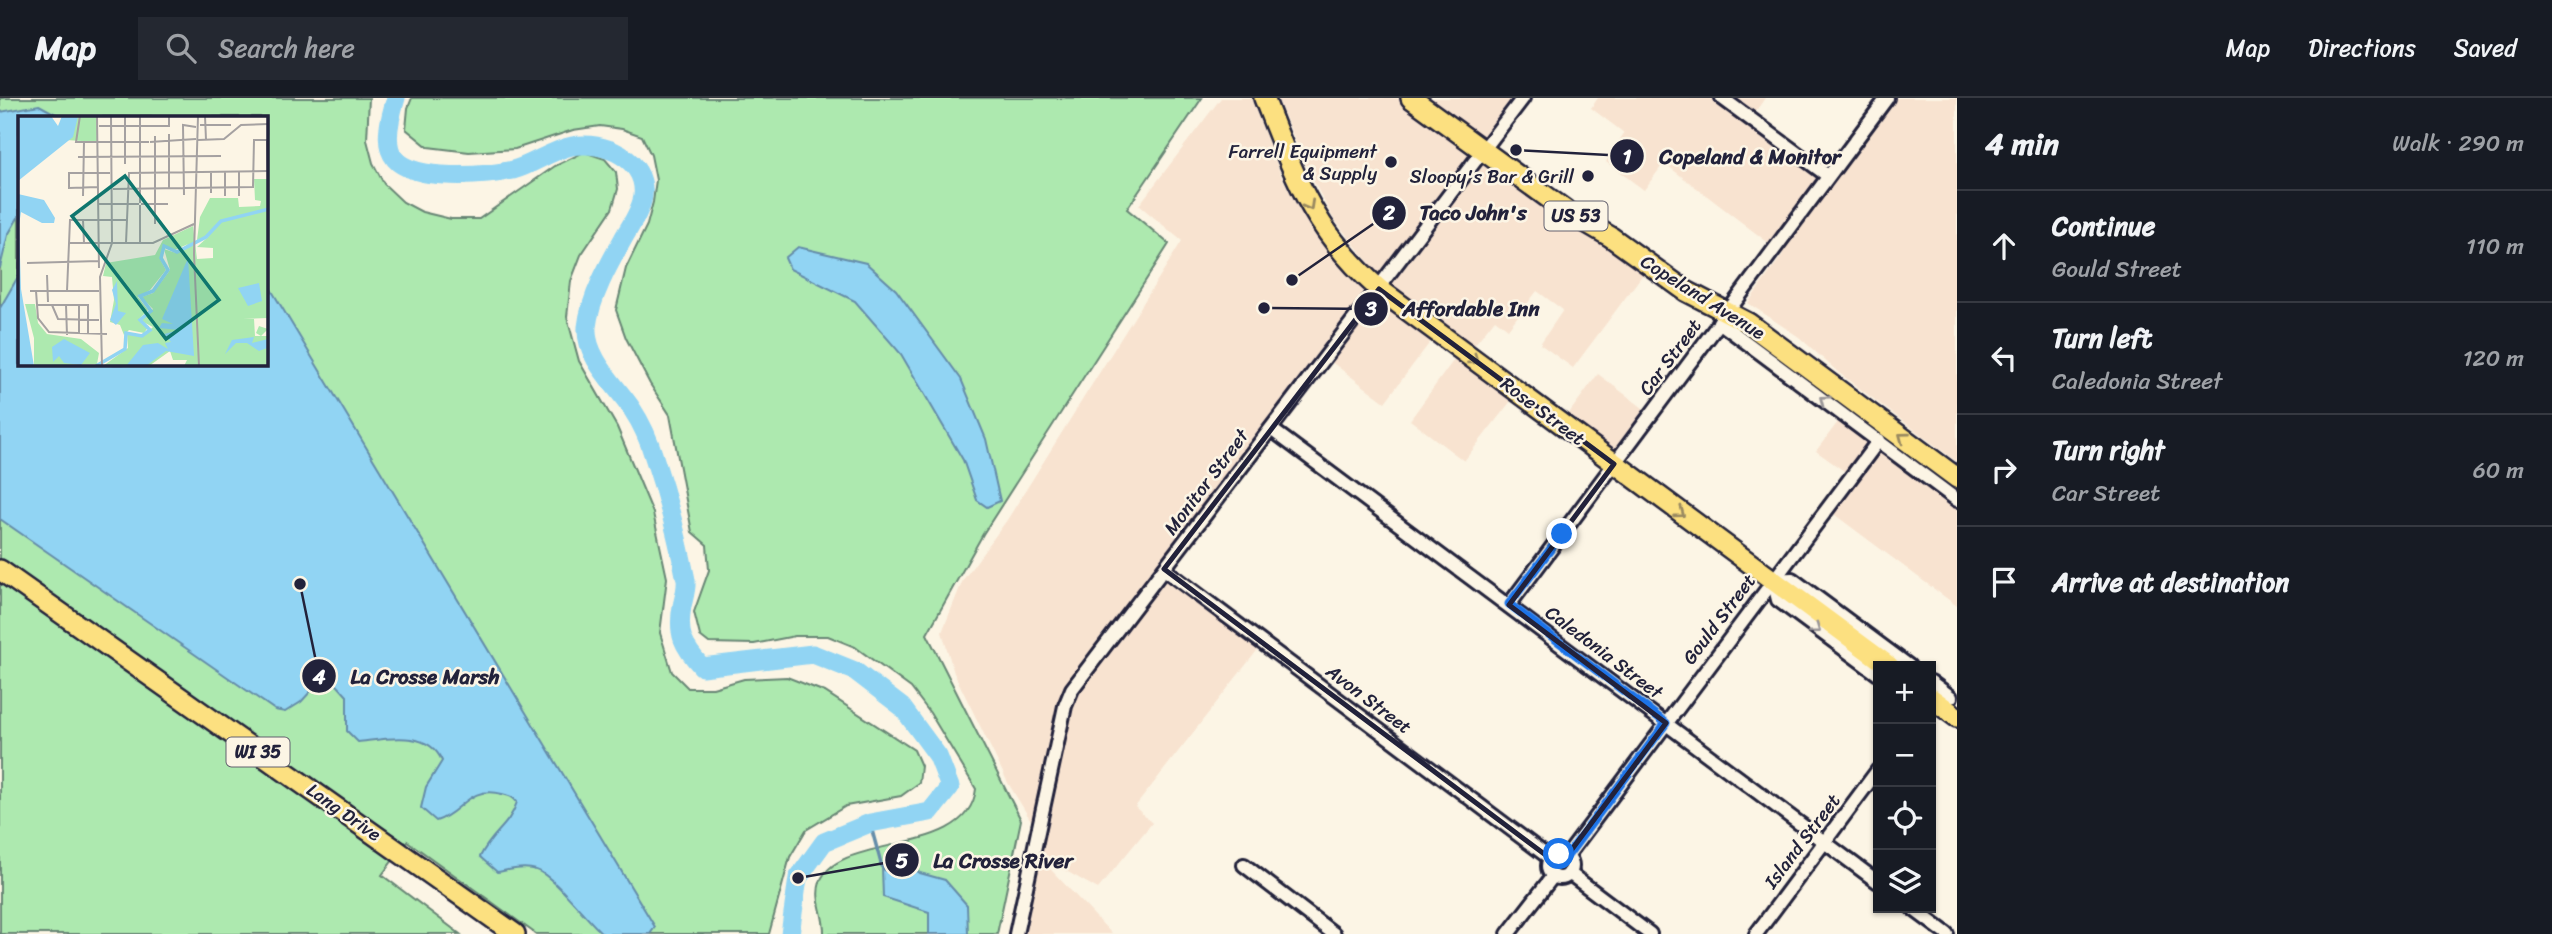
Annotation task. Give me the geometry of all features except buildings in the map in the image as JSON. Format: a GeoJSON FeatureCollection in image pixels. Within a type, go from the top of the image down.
{"type":"FeatureCollection","features":[{"type":"Feature","properties":{"kind":"main road","name":"Rose Street"},"geometry":{"type":"LineString","coordinates":[[1264,98],[1287,159],[1314,215],[1356,268],[1379,289],[1882,661]]}},
{"type":"Feature","properties":{"kind":"main road","name":"Copeland Avenue"},"geometry":{"type":"LineString","coordinates":[[1411,98],[1565,210],[1611,237],[1723,317],[1748,323],[1957,478]]}},
{"type":"Feature","properties":{"kind":"main road","name":"Lang Drive"},"geometry":{"type":"LineString","coordinates":[[0,570],[515,934]]}},
{"type":"Feature","properties":{"kind":"main road"},"geometry":{"type":"LineString","coordinates":[[1941,697],[1957,717]]}},
{"type":"Feature","properties":{"kind":"street","name":"Monitor Street"},"geometry":{"type":"LineString","coordinates":[[1016,934],[1067,698],[1522,98]]}},
{"type":"Feature","properties":{"kind":"street"},"geometry":{"type":"LineString","coordinates":[[1722,98],[1828,176]]}},
{"type":"Feature","properties":{"kind":"street","name":"Car Street"},"geometry":{"type":"LineString","coordinates":[[1509,604],[1887,98]]}},
{"type":"Feature","properties":{"kind":"street"},"geometry":{"type":"LineString","coordinates":[[1723,317],[1957,500]]}},
{"type":"Feature","properties":{"kind":"street","name":"Caledonia Street"},"geometry":{"type":"LineString","coordinates":[[1271,429],[1873,878]]}},
{"type":"Feature","properties":{"kind":"street","name":"Gould Street"},"geometry":{"type":"LineString","coordinates":[[1567,856],[1666,723],[1779,584],[1879,440]]}},
{"type":"Feature","properties":{"kind":"street","name":"Avon Street"},"geometry":{"type":"LineString","coordinates":[[1164,569],[1550,859]]}},
{"type":"Feature","properties":{"kind":"street"},"geometry":{"type":"LineString","coordinates":[[1873,670],[1778,600],[1779,584],[1792,579],[1902,661]]}},
{"type":"Feature","properties":{"kind":"street","name":"Island Street"},"geometry":{"type":"LineString","coordinates":[[1756,934],[1873,777]]}},
{"type":"Feature","properties":{"kind":"street"},"geometry":{"type":"LineString","coordinates":[[1559,854],[1567,856],[1572,863],[1569,873],[1563,878],[1553,876],[1548,869],[1550,859],[1559,854]]}},
{"type":"Feature","properties":{"kind":"street"},"geometry":{"type":"LineString","coordinates":[[1244,865],[1334,934]]}},
{"type":"Feature","properties":{"kind":"street"},"geometry":{"type":"LineString","coordinates":[[1569,873],[1650,934]]}},
{"type":"Feature","properties":{"kind":"street"},"geometry":{"type":"LineString","coordinates":[[1508,934],[1553,876]]}},
{"type":"Feature","properties":{"kind":"street"},"geometry":{"type":"LineString","coordinates":[[1919,913],[1947,934]]}},
{"type":"Feature","properties":{"kind":"highlighted area"},"geometry":{"type":"Polygon","coordinates":[[[1379,289],[1614,464],[1509,605],[1666,723],[1567,856],[1556,851],[1551,859],[1164,569],[1379,289]]]}},
{"type":"Feature","properties":{"kind":"shaded area"},"geometry":{"type":"Polygon","coordinates":[[[1221,98],[1251,98],[1281,175],[1301,212],[1353,278],[1370,264],[1333,218],[1309,173],[1277,98],[1523,98],[1484,150],[1649,266],[1573,368],[1540,344],[1563,310],[1537,291],[1508,329],[1495,319],[1467,354],[1518,392],[1464,461],[1410,420],[1461,350],[1437,333],[1385,402],[1326,358],[1164,569],[1263,643],[1135,807],[1152,823],[1098,889],[1036,854],[1112,934],[1016,934],[1038,832],[1008,783],[954,673],[942,632],[963,580],[1007,520],[1182,241],[1139,205],[1221,98]]]}},
{"type":"Feature","properties":{"kind":"shaded area"},"geometry":{"type":"Polygon","coordinates":[[[1598,98],[1765,98],[1751,118],[1828,176],[1884,101],[1879,98],[1957,98],[1957,462],[1839,373],[1799,337],[1748,303],[1783,254],[1664,163],[1644,190],[1606,162],[1624,133],[1591,108],[1598,98]]]}},
{"type":"Feature","properties":{"kind":"shaded area"},"geometry":{"type":"Polygon","coordinates":[[[1598,374],[1651,414],[1614,464],[1561,424],[1598,374]]]}},
{"type":"Feature","properties":{"kind":"shaded area"},"geometry":{"type":"Polygon","coordinates":[[[1844,414],[1957,500],[1957,606],[1827,509],[1851,476],[1816,451],[1844,414]]]}},
{"type":"Feature","properties":{"kind":"green space"},"geometry":{"type":"Polygon","coordinates":[[[0,98],[369,98],[367,140],[373,163],[384,184],[403,202],[422,212],[451,219],[479,219],[555,166],[584,152],[605,159],[616,172],[618,189],[612,209],[581,255],[571,281],[567,317],[579,361],[617,427],[653,513],[667,578],[660,633],[672,672],[688,688],[713,688],[744,679],[787,677],[825,692],[914,750],[921,766],[919,783],[901,796],[846,806],[806,830],[790,857],[769,934],[536,934],[407,841],[382,875],[460,934],[0,934],[0,98]]]}},
{"type":"Feature","properties":{"kind":"green space"},"geometry":{"type":"Polygon","coordinates":[[[412,98],[1202,98],[1127,209],[1169,244],[983,534],[927,634],[1021,820],[997,934],[824,934],[818,889],[832,867],[851,856],[928,836],[951,826],[968,811],[976,789],[930,713],[911,688],[855,647],[828,636],[795,636],[754,644],[709,643],[700,636],[694,612],[709,570],[707,545],[692,532],[670,415],[626,338],[616,310],[626,268],[647,225],[653,202],[656,180],[651,155],[642,136],[622,129],[600,126],[573,130],[515,149],[469,152],[428,147],[406,129],[412,98]]]}},
{"type":"Feature","properties":{"kind":"water"},"geometry":{"type":"Polygon","coordinates":[[[39,105],[59,116],[18,116],[18,218],[8,235],[0,268],[0,112],[39,105]]]}},
{"type":"Feature","properties":{"kind":"water"},"geometry":{"type":"Polygon","coordinates":[[[798,247],[866,263],[896,290],[961,379],[986,439],[1000,501],[987,507],[977,500],[963,460],[901,354],[855,301],[790,269],[785,258],[798,247]]]}},
{"type":"Feature","properties":{"kind":"water"},"geometry":{"type":"Polygon","coordinates":[[[18,277],[18,366],[268,366],[268,284],[655,927],[650,934],[603,934],[543,874],[527,868],[497,872],[480,857],[510,818],[517,802],[502,794],[481,793],[436,821],[421,808],[426,787],[442,761],[436,751],[427,744],[406,738],[358,742],[347,731],[347,696],[330,677],[322,679],[301,702],[285,712],[275,710],[0,519],[0,308],[18,277]]]}},
{"type":"Feature","properties":{"kind":"water"},"geometry":{"type":"Polygon","coordinates":[[[906,862],[920,873],[945,880],[967,905],[968,934],[929,934],[929,912],[883,897],[882,867],[906,862]]]}},
{"type":"Feature","properties":{"kind":"waterway"},"geometry":{"type":"LineString","coordinates":[[396,98],[388,137],[391,153],[405,166],[418,171],[451,175],[501,172],[520,168],[564,148],[584,145],[609,149],[630,162],[642,183],[642,202],[596,293],[587,327],[588,338],[596,360],[639,420],[652,451],[672,518],[686,580],[680,625],[686,646],[702,667],[813,654],[855,671],[902,707],[938,756],[950,787],[930,812],[870,823],[824,842],[798,878],[790,934]]}},
{"type":"Feature","properties":{"kind":"waterway"},"geometry":{"type":"LineString","coordinates":[[870,823],[882,867],[886,870]]}},
{"type":"Feature","properties":{"kind":"place","name":"Copeland & Monitor"},"geometry":{"type":"Point","coordinates":[1516,150]}},
{"type":"Feature","properties":{"kind":"place","name":"Farrell Equipment & Supply"},"geometry":{"type":"Point","coordinates":[1391,162]}},
{"type":"Feature","properties":{"kind":"place","name":"Sloopy's Bar & Grill"},"geometry":{"type":"Point","coordinates":[1588,176]}},
{"type":"Feature","properties":{"kind":"place","name":"Taco John's"},"geometry":{"type":"Point","coordinates":[1292,280]}},
{"type":"Feature","properties":{"kind":"place","name":"Affordable Inn"},"geometry":{"type":"Point","coordinates":[1264,308]}},
{"type":"Feature","properties":{"kind":"place","name":"La Crosse Marsh"},"geometry":{"type":"Point","coordinates":[300,584]}},
{"type":"Feature","properties":{"kind":"place","name":"La Crosse River"},"geometry":{"type":"Point","coordinates":[798,878]}},
{"type":"Feature","properties":{"kind":"route"},"geometry":{"type":"LineString","coordinates":[[1559,854],[1567,856],[1666,723],[1509,604],[1562,534]]}}]}
